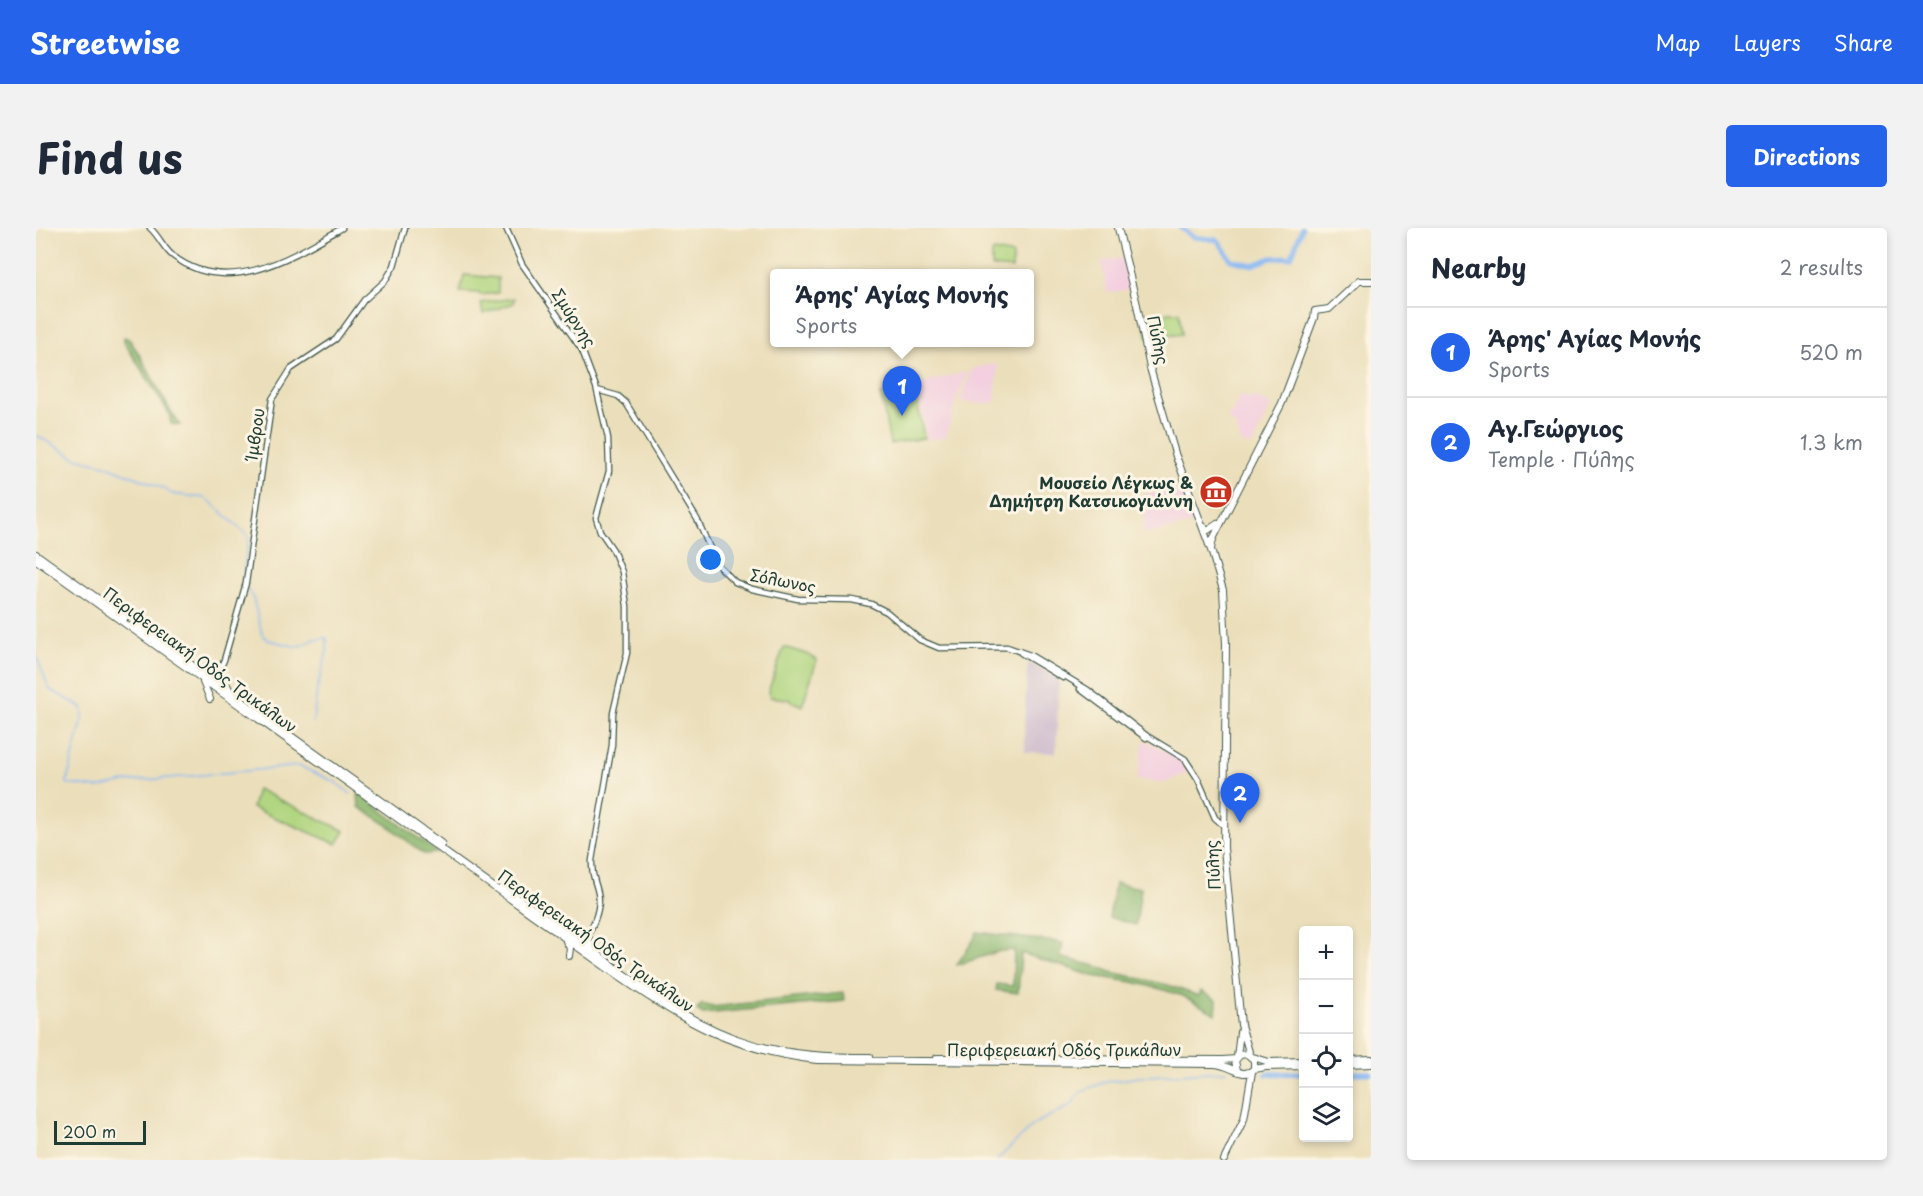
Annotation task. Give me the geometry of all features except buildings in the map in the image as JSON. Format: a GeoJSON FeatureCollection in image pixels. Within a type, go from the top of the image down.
{"type":"FeatureCollection","features":[{"type":"Feature","properties":{"kind":"main road","name":"Πύλης"},"geometry":{"type":"LineString","coordinates":[[1118,228],[1150,368],[1176,456],[1223,594]]}},
{"type":"Feature","properties":{"kind":"main road"},"geometry":{"type":"LineString","coordinates":[[1211,550],[1217,527],[1277,406],[1310,319],[1315,311],[1329,309],[1359,281],[1371,281]]}},
{"type":"Feature","properties":{"kind":"main road","name":"Πύλης"},"geometry":{"type":"LineString","coordinates":[[1176,456],[1211,550],[1223,594],[1226,636],[1224,826],[1228,897],[1242,1026]]}},
{"type":"Feature","properties":{"kind":"main road"},"geometry":{"type":"LineString","coordinates":[[1202,525],[1208,530],[1217,527]]}},
{"type":"Feature","properties":{"kind":"main road"},"geometry":{"type":"LineString","coordinates":[[1204,536],[1217,527]]}},
{"type":"Feature","properties":{"kind":"main road","name":"Περιφερειακή Οδός Τρικάλων"},"geometry":{"type":"LineString","coordinates":[[36,554],[560,934],[598,954],[670,1007],[737,1039],[789,1052],[867,1057],[1223,1060],[1237,1058]]}},
{"type":"Feature","properties":{"kind":"main road","name":"Περιφερειακή Οδός Τρικάλων"},"geometry":{"type":"LineString","coordinates":[[36,560],[201,678],[232,694],[683,1019],[723,1038],[780,1055],[843,1061],[1220,1064],[1239,1072]]}},
{"type":"Feature","properties":{"kind":"main road"},"geometry":{"type":"LineString","coordinates":[[222,676],[232,694]]}},
{"type":"Feature","properties":{"kind":"main road"},"geometry":{"type":"LineString","coordinates":[[201,678],[210,699]]}},
{"type":"Feature","properties":{"kind":"main road"},"geometry":{"type":"LineString","coordinates":[[589,932],[590,944],[598,954]]}},
{"type":"Feature","properties":{"kind":"main road"},"geometry":{"type":"LineString","coordinates":[[560,934],[569,946],[569,956]]}},
{"type":"Feature","properties":{"kind":"main road"},"geometry":{"type":"LineString","coordinates":[[1224,1160],[1242,1126],[1255,1063],[1242,1026]]}},
{"type":"Feature","properties":{"kind":"main road"},"geometry":{"type":"LineString","coordinates":[[1242,1026],[1235,1064],[1245,1082],[1246,1102]]}},
{"type":"Feature","properties":{"kind":"main road"},"geometry":{"type":"LineString","coordinates":[[1237,1058],[1243,1054],[1270,1062],[1299,1061]]}},
{"type":"Feature","properties":{"kind":"main road"},"geometry":{"type":"LineString","coordinates":[[1353,1060],[1371,1059]]}},
{"type":"Feature","properties":{"kind":"main road"},"geometry":{"type":"LineString","coordinates":[[1353,1065],[1371,1064]]}},
{"type":"Feature","properties":{"kind":"main road"},"geometry":{"type":"LineString","coordinates":[[1239,1072],[1246,1074],[1266,1067],[1299,1066]]}},
{"type":"Feature","properties":{"kind":"street"},"geometry":{"type":"LineString","coordinates":[[150,228],[174,257],[208,273],[223,276],[268,267],[342,228]]}},
{"type":"Feature","properties":{"kind":"street","name":"Ίμβρου"},"geometry":{"type":"LineString","coordinates":[[224,660],[246,584],[272,399],[291,369],[336,339],[364,300],[382,284],[394,266],[405,228]]}},
{"type":"Feature","properties":{"kind":"street","name":"Σμύρνης"},"geometry":{"type":"LineString","coordinates":[[506,228],[522,264],[580,344],[597,390],[610,450],[609,466],[596,520],[622,572],[627,606],[627,653],[613,713],[612,745],[594,842],[592,874],[599,900],[596,917],[589,932],[579,945]]}},
{"type":"Feature","properties":{"kind":"street","name":"Σόλωνος"},"geometry":{"type":"LineString","coordinates":[[597,390],[618,396],[628,406],[697,519],[715,561],[723,572],[738,584],[798,599],[852,600],[871,604],[887,612],[920,640],[939,648],[1007,647],[1019,652],[1077,686],[1136,732],[1182,757],[1192,767],[1215,818],[1224,826]]}},
{"type":"Feature","properties":{"kind":"street"},"geometry":{"type":"LineString","coordinates":[[216,686],[224,660]]}},
{"type":"Feature","properties":{"kind":"street"},"geometry":{"type":"LineString","coordinates":[[216,686],[222,676],[224,660]]}},
{"type":"Feature","properties":{"kind":"shaded area"},"geometry":{"type":"Polygon","coordinates":[[[1122,258],[1130,289],[1107,293],[1102,261],[1122,258]]]}},
{"type":"Feature","properties":{"kind":"shaded area"},"geometry":{"type":"Polygon","coordinates":[[[998,365],[995,403],[979,404],[960,401],[972,369],[998,365]]]}},
{"type":"Feature","properties":{"kind":"shaded area"},"geometry":{"type":"Polygon","coordinates":[[[968,371],[955,403],[946,437],[927,440],[917,385],[968,371]]]}},
{"type":"Feature","properties":{"kind":"shaded area"},"geometry":{"type":"Polygon","coordinates":[[[1240,395],[1245,398],[1258,398],[1271,406],[1251,447],[1241,442],[1235,425],[1227,419],[1240,395]]]}},
{"type":"Feature","properties":{"kind":"shaded area"},"geometry":{"type":"Polygon","coordinates":[[[1184,489],[1196,523],[1144,535],[1143,494],[1184,489]]]}},
{"type":"Feature","properties":{"kind":"shaded area"},"geometry":{"type":"Polygon","coordinates":[[[1028,662],[1059,678],[1056,753],[1025,752],[1024,724],[1028,662]]]}},
{"type":"Feature","properties":{"kind":"shaded area"},"geometry":{"type":"Polygon","coordinates":[[[1144,740],[1182,760],[1192,770],[1165,783],[1137,779],[1144,740]]]}},
{"type":"Feature","properties":{"kind":"green space"},"geometry":{"type":"Polygon","coordinates":[[[994,251],[1013,255],[1012,269],[992,267],[994,251]]]}},
{"type":"Feature","properties":{"kind":"green space"},"geometry":{"type":"Polygon","coordinates":[[[464,275],[498,278],[498,293],[480,295],[480,293],[460,292],[464,275]]]}},
{"type":"Feature","properties":{"kind":"green space"},"geometry":{"type":"Polygon","coordinates":[[[514,298],[514,303],[483,314],[481,303],[514,298]]]}},
{"type":"Feature","properties":{"kind":"green space"},"geometry":{"type":"Polygon","coordinates":[[[1179,312],[1182,334],[1148,338],[1143,316],[1179,312]]]}},
{"type":"Feature","properties":{"kind":"green space"},"geometry":{"type":"Polygon","coordinates":[[[124,337],[129,339],[139,354],[180,425],[171,424],[169,413],[124,342],[124,337]]]}},
{"type":"Feature","properties":{"kind":"green space"},"geometry":{"type":"Polygon","coordinates":[[[914,386],[924,438],[890,444],[881,395],[914,386]]]}},
{"type":"Feature","properties":{"kind":"green space"},"geometry":{"type":"Polygon","coordinates":[[[784,647],[817,660],[802,706],[787,699],[770,697],[768,692],[784,647]]]}},
{"type":"Feature","properties":{"kind":"green space"},"geometry":{"type":"Polygon","coordinates":[[[257,789],[345,831],[337,844],[252,808],[257,789]]]}},
{"type":"Feature","properties":{"kind":"green space"},"geometry":{"type":"Polygon","coordinates":[[[358,794],[438,853],[424,854],[386,824],[359,807],[358,794]]]}},
{"type":"Feature","properties":{"kind":"green space"},"geometry":{"type":"Polygon","coordinates":[[[1115,883],[1141,888],[1136,925],[1109,917],[1115,883]]]}},
{"type":"Feature","properties":{"kind":"green space"},"geometry":{"type":"Polygon","coordinates":[[[977,932],[1063,943],[1060,957],[1168,985],[1199,996],[1201,991],[1217,1000],[1216,1014],[1183,996],[1161,989],[1093,976],[1021,953],[1018,993],[996,990],[997,984],[1013,986],[1014,950],[1000,951],[957,965],[977,932]]]}},
{"type":"Feature","properties":{"kind":"green space"},"geometry":{"type":"Polygon","coordinates":[[[843,993],[844,1001],[703,1014],[697,1010],[702,1004],[712,1007],[843,993]]]}},
{"type":"Feature","properties":{"kind":"waterway"},"geometry":{"type":"LineString","coordinates":[[1181,228],[1193,237],[1218,240],[1231,260],[1253,265],[1271,258],[1291,257],[1302,228]]}},
{"type":"Feature","properties":{"kind":"waterway"},"geometry":{"type":"LineString","coordinates":[[36,435],[76,458],[105,465],[163,488],[172,494],[205,498],[212,503],[249,537],[244,585]]}},
{"type":"Feature","properties":{"kind":"waterway"},"geometry":{"type":"LineString","coordinates":[[247,589],[253,598],[262,634],[268,640],[298,647],[315,639],[327,638],[327,651],[317,689],[313,722]]}},
{"type":"Feature","properties":{"kind":"waterway"},"geometry":{"type":"LineString","coordinates":[[36,654],[49,689],[82,707],[83,718],[68,784],[97,788],[125,782],[299,766],[335,782],[351,794]]}},
{"type":"Feature","properties":{"kind":"waterway"},"geometry":{"type":"LineString","coordinates":[[997,1160],[1034,1124],[1070,1106],[1082,1091],[1105,1082],[1147,1076],[1227,1071]]}},
{"type":"Feature","properties":{"kind":"waterway"},"geometry":{"type":"LineString","coordinates":[[1266,1074],[1299,1073]]}},
{"type":"Feature","properties":{"kind":"waterway"},"geometry":{"type":"LineString","coordinates":[[1353,1073],[1371,1073]]}},
{"type":"Feature","properties":{"kind":"place","name":"Άρης' Αγίας Μονής"},"geometry":{"type":"Point","coordinates":[902,416]}},
{"type":"Feature","properties":{"kind":"place","name":"Μουσείο Λέγκως & Δημήτρη Κατσικογιάννη"},"geometry":{"type":"Point","coordinates":[1216,492]}},
{"type":"Feature","properties":{"kind":"place","name":"Αγ.Γεώργιος"},"geometry":{"type":"Point","coordinates":[1240,823]}}]}
